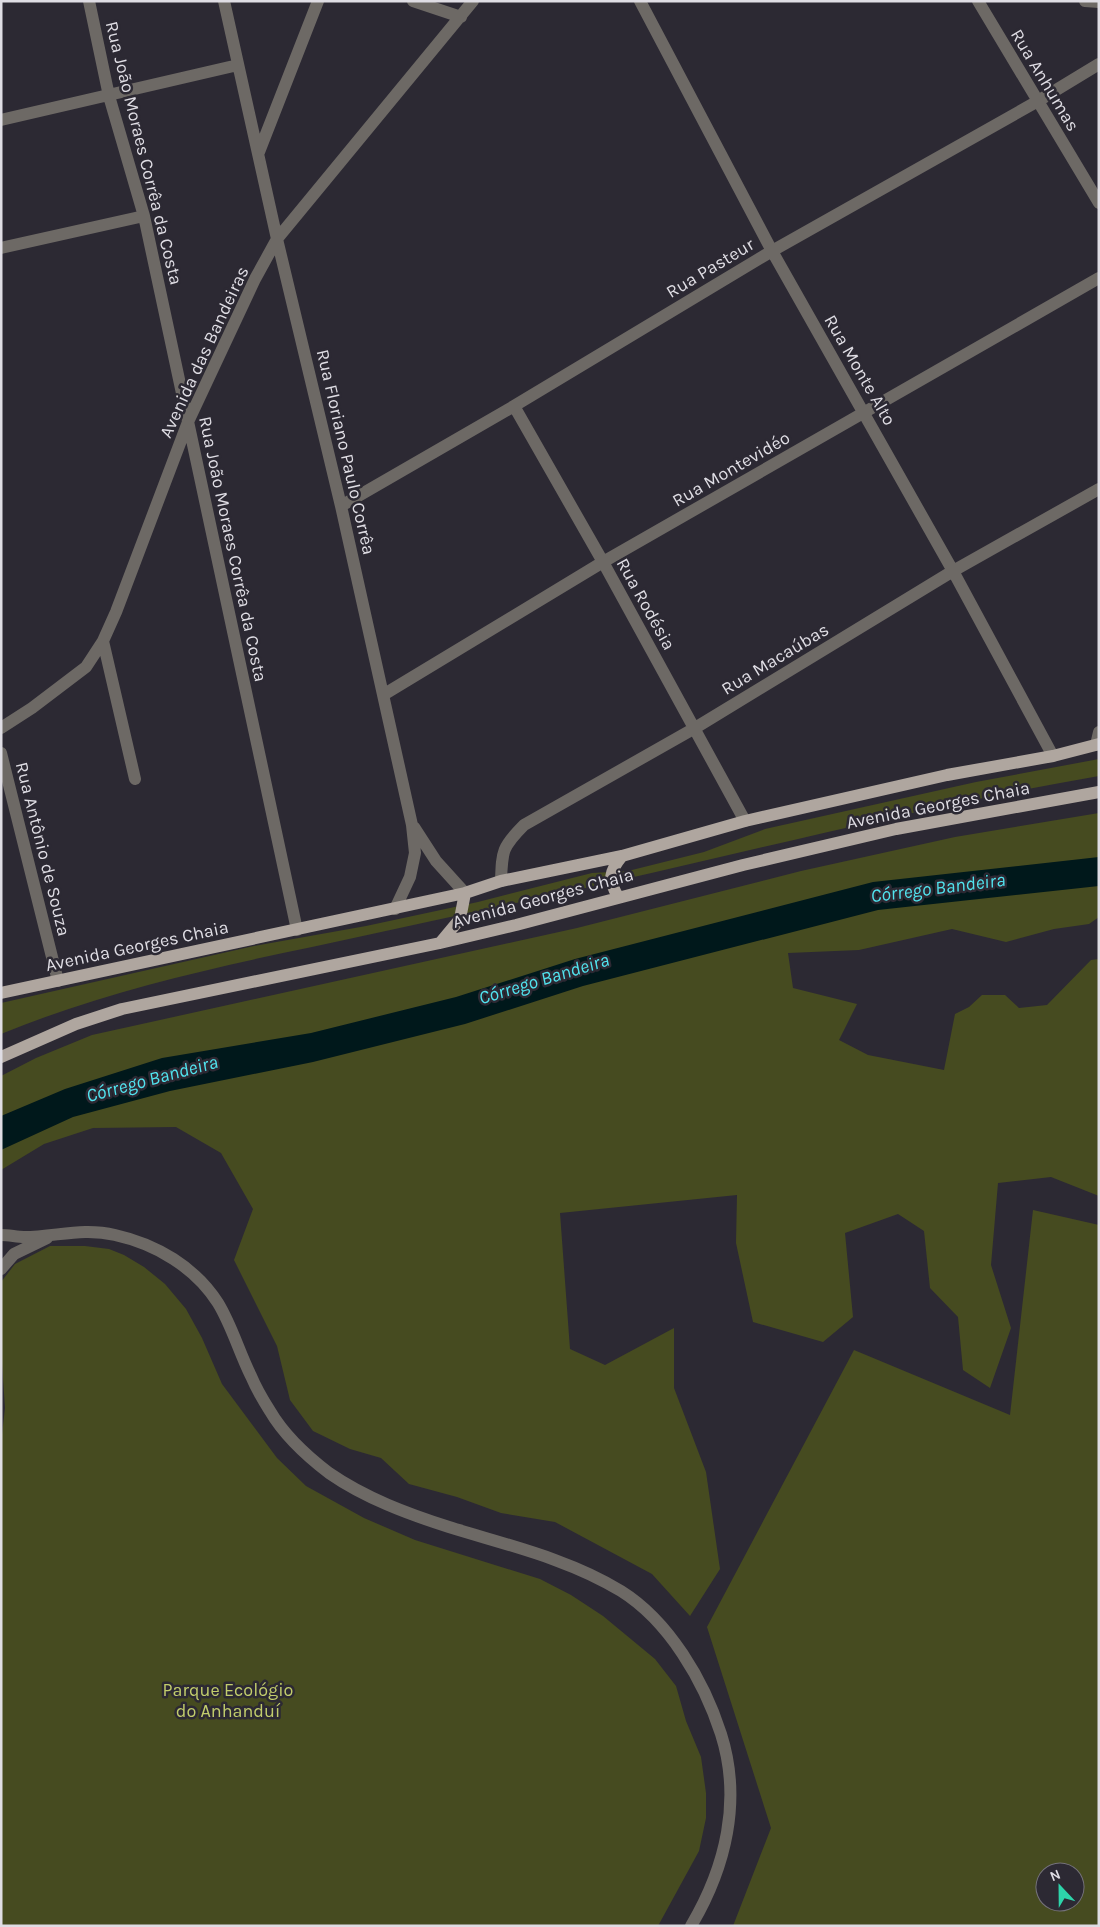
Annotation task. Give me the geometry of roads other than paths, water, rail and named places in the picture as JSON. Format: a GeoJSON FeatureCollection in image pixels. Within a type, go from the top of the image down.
{"type":"FeatureCollection","features":[{"type":"Feature","properties":{"kind":"main road","name":"Avenida Georges Chaia"},"geometry":{"type":"LineString","coordinates":[[1,993],[464,893],[501,881],[622,856],[745,821],[947,774],[1052,756],[1098,740]]}},
{"type":"Feature","properties":{"kind":"main road","name":"Avenida Georges Chaia"},"geometry":{"type":"LineString","coordinates":[[1,1057],[76,1024],[122,1009],[440,943],[516,925],[743,865],[896,829],[1099,792]]}},
{"type":"Feature","properties":{"kind":"main road"},"geometry":{"type":"LineString","coordinates":[[618,897],[611,878],[613,867],[622,856]]}},
{"type":"Feature","properties":{"kind":"main road"},"geometry":{"type":"LineString","coordinates":[[440,943],[460,919],[464,893]]}},
{"type":"Feature","properties":{"kind":"street","name":"Rua João Moraes Corrêa da Costa"},"geometry":{"type":"LineString","coordinates":[[89,1],[109,96],[144,216],[297,930]]}},
{"type":"Feature","properties":{"kind":"street","name":"Rua Floriano Paulo Corrêa"},"geometry":{"type":"LineString","coordinates":[[224,1],[277,239],[341,506],[412,825],[415,853],[410,877],[395,908]]}},
{"type":"Feature","properties":{"kind":"street"},"geometry":{"type":"LineString","coordinates":[[259,152],[318,1]]}},
{"type":"Feature","properties":{"kind":"street"},"geometry":{"type":"LineString","coordinates":[[413,1],[461,17]]}},
{"type":"Feature","properties":{"kind":"street","name":"Avenida das Bandeiras"},"geometry":{"type":"LineString","coordinates":[[1,728],[32,708],[86,667],[103,641],[116,612],[188,422],[255,279],[277,239],[473,1]]}},
{"type":"Feature","properties":{"kind":"street","name":"Rua Monte Alto"},"geometry":{"type":"LineString","coordinates":[[640,1],[772,251],[953,571],[1052,756]]}},
{"type":"Feature","properties":{"kind":"street","name":"Rua Anhumas"},"geometry":{"type":"LineString","coordinates":[[978,1],[1099,203]]}},
{"type":"Feature","properties":{"kind":"street"},"geometry":{"type":"LineString","coordinates":[[1085,1],[1099,2]]}},
{"type":"Feature","properties":{"kind":"street","name":"Rua Pasteur"},"geometry":{"type":"LineString","coordinates":[[341,506],[514,406],[772,251],[1038,101],[1099,64]]}},
{"type":"Feature","properties":{"kind":"street"},"geometry":{"type":"LineString","coordinates":[[1,120],[238,65]]}},
{"type":"Feature","properties":{"kind":"street"},"geometry":{"type":"LineString","coordinates":[[1,248],[144,216]]}},
{"type":"Feature","properties":{"kind":"street","name":"Rua Montevidéo"},"geometry":{"type":"LineString","coordinates":[[383,695],[603,562],[865,414],[1099,278]]}},
{"type":"Feature","properties":{"kind":"street","name":"Rua Rodésia"},"geometry":{"type":"LineString","coordinates":[[514,406],[603,562],[745,821]]}},
{"type":"Feature","properties":{"kind":"street","name":"Rua Macaúbas"},"geometry":{"type":"LineString","coordinates":[[501,881],[502,854],[508,841],[524,825],[695,728],[953,571],[1099,489]]}},
{"type":"Feature","properties":{"kind":"street"},"geometry":{"type":"LineString","coordinates":[[103,641],[136,779]]}},
{"type":"Feature","properties":{"kind":"street","name":"Rua Antônio de Souza"},"geometry":{"type":"LineString","coordinates":[[1,753],[58,981]]}},
{"type":"Feature","properties":{"kind":"street"},"geometry":{"type":"LineString","coordinates":[[412,825],[436,861],[464,893]]}},
{"type":"Feature","properties":{"kind":"street"},"geometry":{"type":"LineString","coordinates":[[1,1235],[24,1237],[82,1231],[114,1234],[144,1243],[169,1255],[196,1277],[217,1302],[232,1331],[251,1377],[272,1414],[300,1447],[330,1473],[380,1502],[429,1520],[542,1556],[589,1574],[623,1592],[652,1618],[680,1649],[700,1682],[715,1714],[726,1751],[732,1785],[728,1829],[720,1866],[703,1906],[691,1926]]}},
{"type":"Feature","properties":{"kind":"street"},"geometry":{"type":"LineString","coordinates":[[1,1269],[14,1254],[56,1234]]}},
{"type":"Feature","properties":{"kind":"water","name":"Córrego Bandeira"},"geometry":{"type":"Polygon","coordinates":[[[1099,857],[1099,886],[878,910],[583,986],[465,1024],[313,1062],[170,1091],[73,1117],[1,1150],[1,1116],[65,1089],[162,1058],[311,1033],[456,997],[575,959],[873,882],[1099,857]]]}},
{"type":"Feature","properties":{"kind":"park label","name":"Parque Ecológio do Anhanduí"},"geometry":{"type":"Point","coordinates":[228,1700]}}]}
